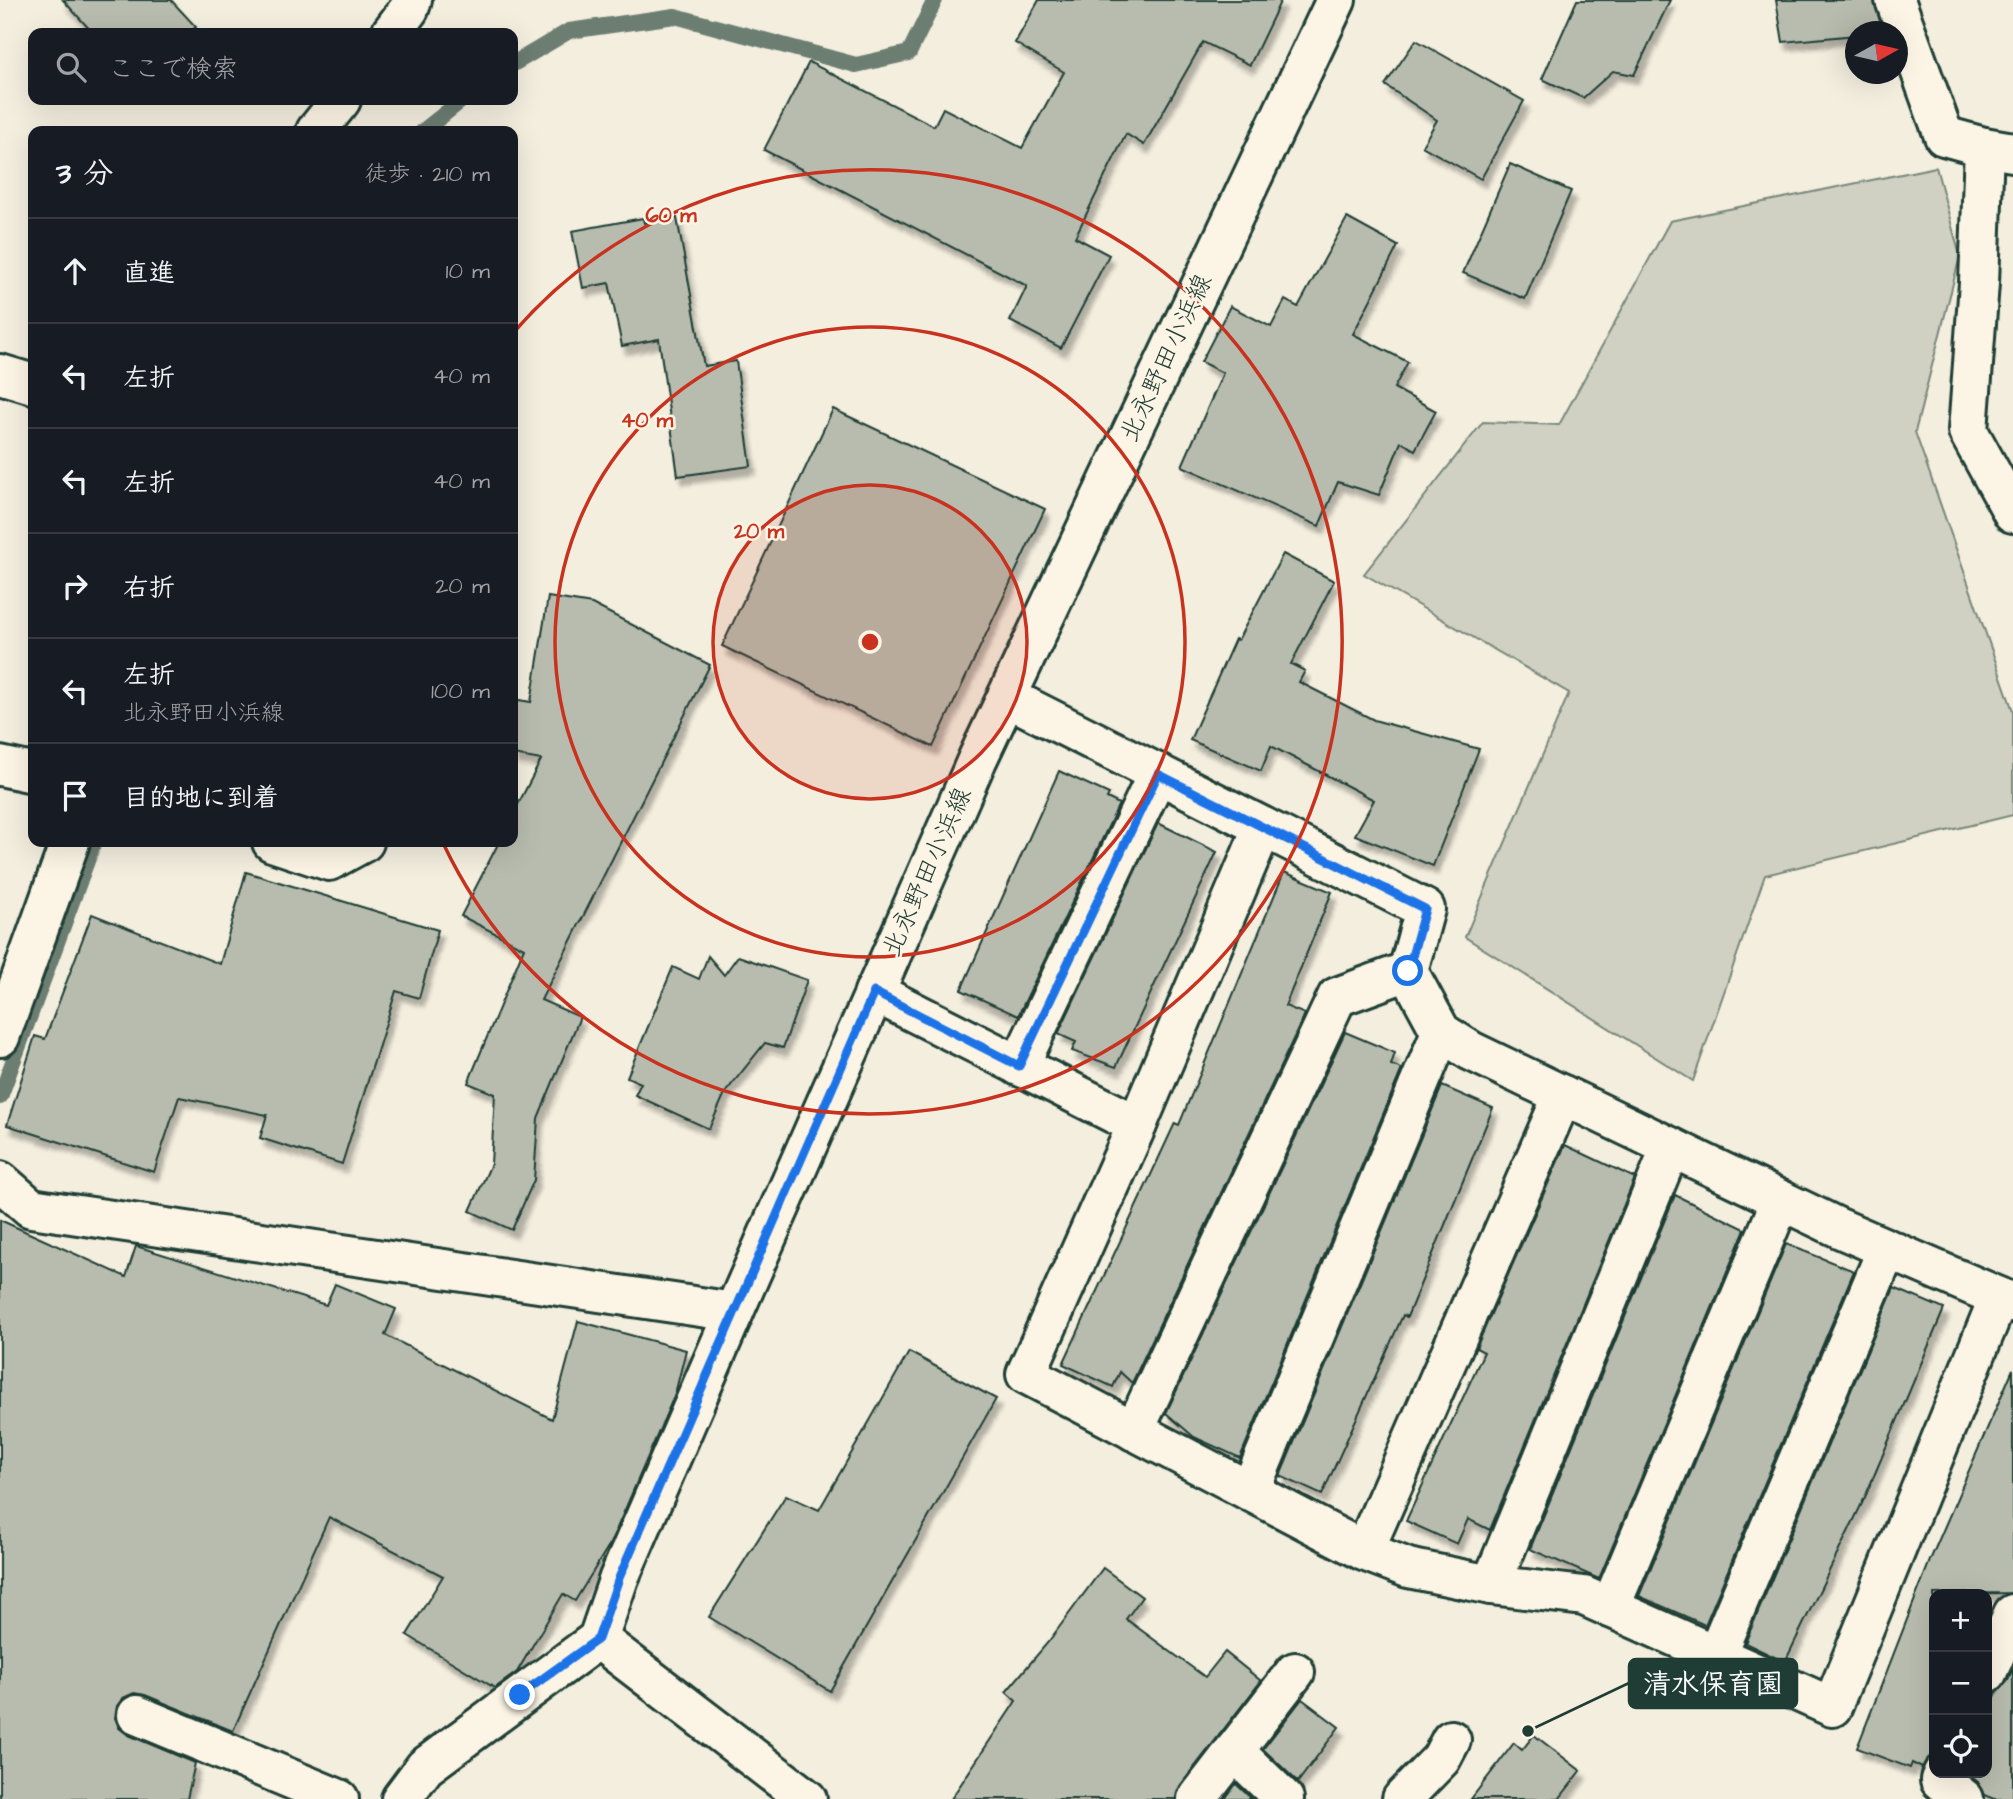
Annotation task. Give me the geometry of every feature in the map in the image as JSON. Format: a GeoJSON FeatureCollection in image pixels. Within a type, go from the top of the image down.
{"type":"FeatureCollection","features":[{"type":"Feature","properties":{"kind":"street"},"geometry":{"type":"LineString","coordinates":[[395,28],[410,9],[412,0]]}},
{"type":"Feature","properties":{"kind":"street","name":"北永野田小浜線"},"geometry":{"type":"LineString","coordinates":[[598,1639],[619,1578],[874,992],[1007,698],[1336,0]]}},
{"type":"Feature","properties":{"kind":"street"},"geometry":{"type":"LineString","coordinates":[[1895,0],[1944,136],[1998,150],[1979,283],[1968,430],[2013,513]]}},
{"type":"Feature","properties":{"kind":"street"},"geometry":{"type":"LineString","coordinates":[[321,126],[337,105]]}},
{"type":"Feature","properties":{"kind":"street"},"geometry":{"type":"LineString","coordinates":[[0,374],[28,382]]}},
{"type":"Feature","properties":{"kind":"street"},"geometry":{"type":"LineString","coordinates":[[1007,698],[1263,827],[1425,909],[1408,971],[1441,1032],[1471,1051],[1781,1200],[2006,1300],[1832,1707],[1584,1596],[1491,1585],[1408,1568],[1364,1551],[1026,1374],[1137,1125],[1263,827]]}},
{"type":"Feature","properties":{"kind":"street"},"geometry":{"type":"LineString","coordinates":[[0,766],[28,771]]}},
{"type":"Feature","properties":{"kind":"street"},"geometry":{"type":"LineString","coordinates":[[1019,1066],[1158,774]]}},
{"type":"Feature","properties":{"kind":"street"},"geometry":{"type":"LineString","coordinates":[[0,1037],[68,847]]}},
{"type":"Feature","properties":{"kind":"street"},"geometry":{"type":"LineString","coordinates":[[287,847],[329,861],[355,847]]}},
{"type":"Feature","properties":{"kind":"street"},"geometry":{"type":"LineString","coordinates":[[1134,1431],[1337,997],[1408,971]]}},
{"type":"Feature","properties":{"kind":"street"},"geometry":{"type":"LineString","coordinates":[[874,992],[1137,1125]]}},
{"type":"Feature","properties":{"kind":"street"},"geometry":{"type":"LineString","coordinates":[[1250,1491],[1441,1032]]}},
{"type":"Feature","properties":{"kind":"street"},"geometry":{"type":"LineString","coordinates":[[1364,1551],[1563,1095]]}},
{"type":"Feature","properties":{"kind":"street"},"geometry":{"type":"LineString","coordinates":[[1491,1585],[1671,1147]]}},
{"type":"Feature","properties":{"kind":"street"},"geometry":{"type":"LineString","coordinates":[[2,1182],[31,1208],[734,1312]]}},
{"type":"Feature","properties":{"kind":"street"},"geometry":{"type":"LineString","coordinates":[[1610,1608],[1781,1200]]}},
{"type":"Feature","properties":{"kind":"street"},"geometry":{"type":"LineString","coordinates":[[1716,1655],[1887,1249]]}},
{"type":"Feature","properties":{"kind":"street"},"geometry":{"type":"LineString","coordinates":[[1992,1662],[2013,1614]]}},
{"type":"Feature","properties":{"kind":"street"},"geometry":{"type":"LineString","coordinates":[[401,1799],[425,1767],[598,1639],[807,1799]]}},
{"type":"Feature","properties":{"kind":"street"},"geometry":{"type":"LineString","coordinates":[[1197,1799],[1296,1672]]}},
{"type":"Feature","properties":{"kind":"street"},"geometry":{"type":"LineString","coordinates":[[137,1715],[339,1799]]}},
{"type":"Feature","properties":{"kind":"street"},"geometry":{"type":"LineString","coordinates":[[1402,1799],[1441,1759],[1451,1740]]}},
{"type":"Feature","properties":{"kind":"street"},"geometry":{"type":"LineString","coordinates":[[1234,1751],[1284,1799]]}},
{"type":"Feature","properties":{"kind":"street"},"geometry":{"type":"LineString","coordinates":[[1941,1778],[1964,1799]]}},
{"type":"Feature","properties":{"kind":"shaded area"},"geometry":{"type":"Polygon","coordinates":[[[1936,167],[1960,256],[1915,432],[2013,711],[2013,815],[1765,875],[1693,1081],[1465,937],[1569,693],[1364,574],[1483,422],[1559,425],[1670,221],[1936,167]]]}},
{"type":"Feature","properties":{"kind":"building"},"geometry":{"type":"Polygon","coordinates":[[[63,0],[171,0],[196,27],[195,28],[88,28],[63,0]]]}},
{"type":"Feature","properties":{"kind":"building"},"geometry":{"type":"Polygon","coordinates":[[[1039,0],[1281,0],[1250,65],[1203,42],[1144,145],[1126,134],[1075,237],[1109,255],[1061,348],[1010,321],[1027,286],[764,150],[809,62],[934,126],[943,108],[1022,148],[1064,72],[1015,43],[1039,0]]]}},
{"type":"Feature","properties":{"kind":"building"},"geometry":{"type":"Polygon","coordinates":[[[1577,0],[1670,0],[1634,75],[1613,71],[1583,98],[1542,79],[1577,0]]]}},
{"type":"Feature","properties":{"kind":"building"},"geometry":{"type":"Polygon","coordinates":[[[1776,0],[1874,0],[1880,21],[1845,21],[1845,36],[1783,42],[1776,0]]]}},
{"type":"Feature","properties":{"kind":"building"},"geometry":{"type":"Polygon","coordinates":[[[1416,40],[1524,101],[1481,179],[1422,146],[1437,120],[1385,85],[1416,40]]]}},
{"type":"Feature","properties":{"kind":"building"},"geometry":{"type":"Polygon","coordinates":[[[1510,164],[1571,191],[1525,299],[1463,273],[1510,164]]]}},
{"type":"Feature","properties":{"kind":"building"},"geometry":{"type":"Polygon","coordinates":[[[643,218],[644,223],[677,218],[704,366],[736,361],[751,466],[678,476],[659,339],[622,346],[609,283],[583,288],[572,231],[643,218]]]}},
{"type":"Feature","properties":{"kind":"building"},"geometry":{"type":"Polygon","coordinates":[[[1347,218],[1398,246],[1353,334],[1408,362],[1394,388],[1436,411],[1415,450],[1401,442],[1379,495],[1338,482],[1319,526],[1182,466],[1223,373],[1201,362],[1230,306],[1271,327],[1285,300],[1298,307],[1347,218]]]}},
{"type":"Feature","properties":{"kind":"building"},"geometry":{"type":"Polygon","coordinates":[[[833,409],[1045,509],[933,747],[722,646],[833,409]]]}},
{"type":"Feature","properties":{"kind":"building"},"geometry":{"type":"Polygon","coordinates":[[[1283,554],[1334,581],[1291,664],[1305,671],[1299,682],[1374,720],[1479,749],[1433,866],[1355,835],[1374,800],[1271,746],[1261,771],[1190,740],[1235,639],[1238,640],[1283,554]]]}},
{"type":"Feature","properties":{"kind":"building"},"geometry":{"type":"Polygon","coordinates":[[[548,597],[592,604],[710,665],[541,1000],[580,1017],[538,1118],[534,1180],[512,1230],[470,1211],[491,1164],[495,1094],[468,1083],[524,948],[461,916],[496,847],[518,847],[518,804],[541,760],[518,756],[518,700],[531,702],[548,597]]]}},
{"type":"Feature","properties":{"kind":"building"},"geometry":{"type":"Polygon","coordinates":[[[1059,771],[1109,794],[1107,798],[1119,804],[1018,1016],[961,990],[1059,771]]]}},
{"type":"Feature","properties":{"kind":"building"},"geometry":{"type":"Polygon","coordinates":[[[1158,823],[1217,852],[1116,1067],[1072,1051],[1076,1042],[1058,1034],[1158,823]]]}},
{"type":"Feature","properties":{"kind":"building"},"geometry":{"type":"Polygon","coordinates":[[[246,872],[438,930],[419,998],[396,991],[342,1164],[260,1138],[267,1115],[179,1097],[154,1172],[7,1125],[35,1036],[45,1039],[92,914],[220,964],[246,872]]]}},
{"type":"Feature","properties":{"kind":"building"},"geometry":{"type":"Polygon","coordinates":[[[1284,872],[1332,892],[1285,1006],[1305,1014],[1132,1383],[1120,1372],[1113,1387],[1063,1364],[1175,1123],[1179,1125],[1284,872]]]}},
{"type":"Feature","properties":{"kind":"building"},"geometry":{"type":"Polygon","coordinates":[[[708,956],[724,975],[738,956],[807,980],[783,1048],[765,1043],[725,1093],[709,1129],[635,1095],[641,1083],[627,1077],[673,967],[699,979],[708,956]]]}},
{"type":"Feature","properties":{"kind":"building"},"geometry":{"type":"Polygon","coordinates":[[[1345,1032],[1395,1053],[1391,1065],[1402,1069],[1240,1458],[1194,1437],[1166,1413],[1345,1032]]]}},
{"type":"Feature","properties":{"kind":"building"},"geometry":{"type":"Polygon","coordinates":[[[1442,1086],[1493,1108],[1407,1317],[1403,1315],[1322,1495],[1280,1476],[1442,1086]]]}},
{"type":"Feature","properties":{"kind":"building"},"geometry":{"type":"Polygon","coordinates":[[[1565,1145],[1635,1178],[1490,1530],[1468,1519],[1457,1544],[1406,1521],[1484,1352],[1476,1348],[1565,1145]]]}},
{"type":"Feature","properties":{"kind":"building"},"geometry":{"type":"Polygon","coordinates":[[[1675,1195],[1745,1229],[1599,1579],[1530,1549],[1675,1195]]]}},
{"type":"Feature","properties":{"kind":"building"},"geometry":{"type":"Polygon","coordinates":[[[0,1220],[126,1277],[136,1246],[326,1305],[335,1284],[396,1309],[385,1335],[552,1419],[578,1321],[686,1350],[675,1394],[611,1542],[575,1601],[563,1594],[517,1672],[495,1688],[407,1635],[443,1576],[329,1517],[233,1731],[145,1695],[134,1693],[123,1698],[117,1706],[115,1718],[119,1728],[128,1735],[195,1763],[187,1799],[0,1799],[0,1220]]]}},
{"type":"Feature","properties":{"kind":"building"},"geometry":{"type":"Polygon","coordinates":[[[1786,1244],[1854,1271],[1705,1625],[1639,1596],[1786,1244]]]}},
{"type":"Feature","properties":{"kind":"building"},"geometry":{"type":"Polygon","coordinates":[[[1894,1288],[1944,1309],[1866,1495],[1785,1662],[1745,1643],[1894,1288]]]}},
{"type":"Feature","properties":{"kind":"building"},"geometry":{"type":"Polygon","coordinates":[[[909,1352],[996,1399],[830,1691],[709,1617],[786,1495],[819,1510],[909,1352]]]}},
{"type":"Feature","properties":{"kind":"building"},"geometry":{"type":"Polygon","coordinates":[[[2013,1369],[2013,1593],[1992,1593],[1992,1589],[1929,1589],[1929,1760],[1922,1768],[1912,1763],[1910,1768],[1857,1748],[1931,1558],[2013,1369]]]}},
{"type":"Feature","properties":{"kind":"building"},"geometry":{"type":"Polygon","coordinates":[[[1103,1568],[1142,1597],[1126,1619],[1205,1677],[1225,1652],[1261,1681],[1180,1786],[1176,1799],[951,1799],[1016,1701],[1006,1692],[1049,1641],[1103,1568]]]}},
{"type":"Feature","properties":{"kind":"building"},"geometry":{"type":"Polygon","coordinates":[[[2013,1668],[2013,1799],[1995,1799],[1985,1795],[1973,1778],[1992,1778],[1992,1704],[1997,1692],[2007,1682],[2013,1668]]]}},
{"type":"Feature","properties":{"kind":"building"},"geometry":{"type":"Polygon","coordinates":[[[1302,1699],[1339,1727],[1298,1782],[1263,1749],[1302,1699]]]}},
{"type":"Feature","properties":{"kind":"building"},"geometry":{"type":"Polygon","coordinates":[[[1534,1735],[1581,1771],[1559,1799],[1471,1799],[1514,1743],[1522,1750],[1534,1735]]]}},
{"type":"Feature","properties":{"kind":"building"},"geometry":{"type":"Polygon","coordinates":[[[1236,1784],[1252,1799],[1225,1799],[1236,1784]]]}},
{"type":"Feature","properties":{"kind":"waterway"},"geometry":{"type":"LineString","coordinates":[[518,61],[569,31],[675,16],[856,65],[909,53],[935,0]]}},
{"type":"Feature","properties":{"kind":"waterway"},"geometry":{"type":"LineString","coordinates":[[429,126],[456,105]]}},
{"type":"Feature","properties":{"kind":"waterway"},"geometry":{"type":"LineString","coordinates":[[0,1097],[92,847]]}},
{"type":"Feature","properties":{"kind":"place","name":"清水保育園"},"geometry":{"type":"Point","coordinates":[1528,1731]}},
{"type":"Feature","properties":{"kind":"route"},"geometry":{"type":"LineString","coordinates":[[520,1695],[598,1639],[619,1578],[874,992],[1019,1066],[1158,774],[1425,909],[1408,971]]}}]}
